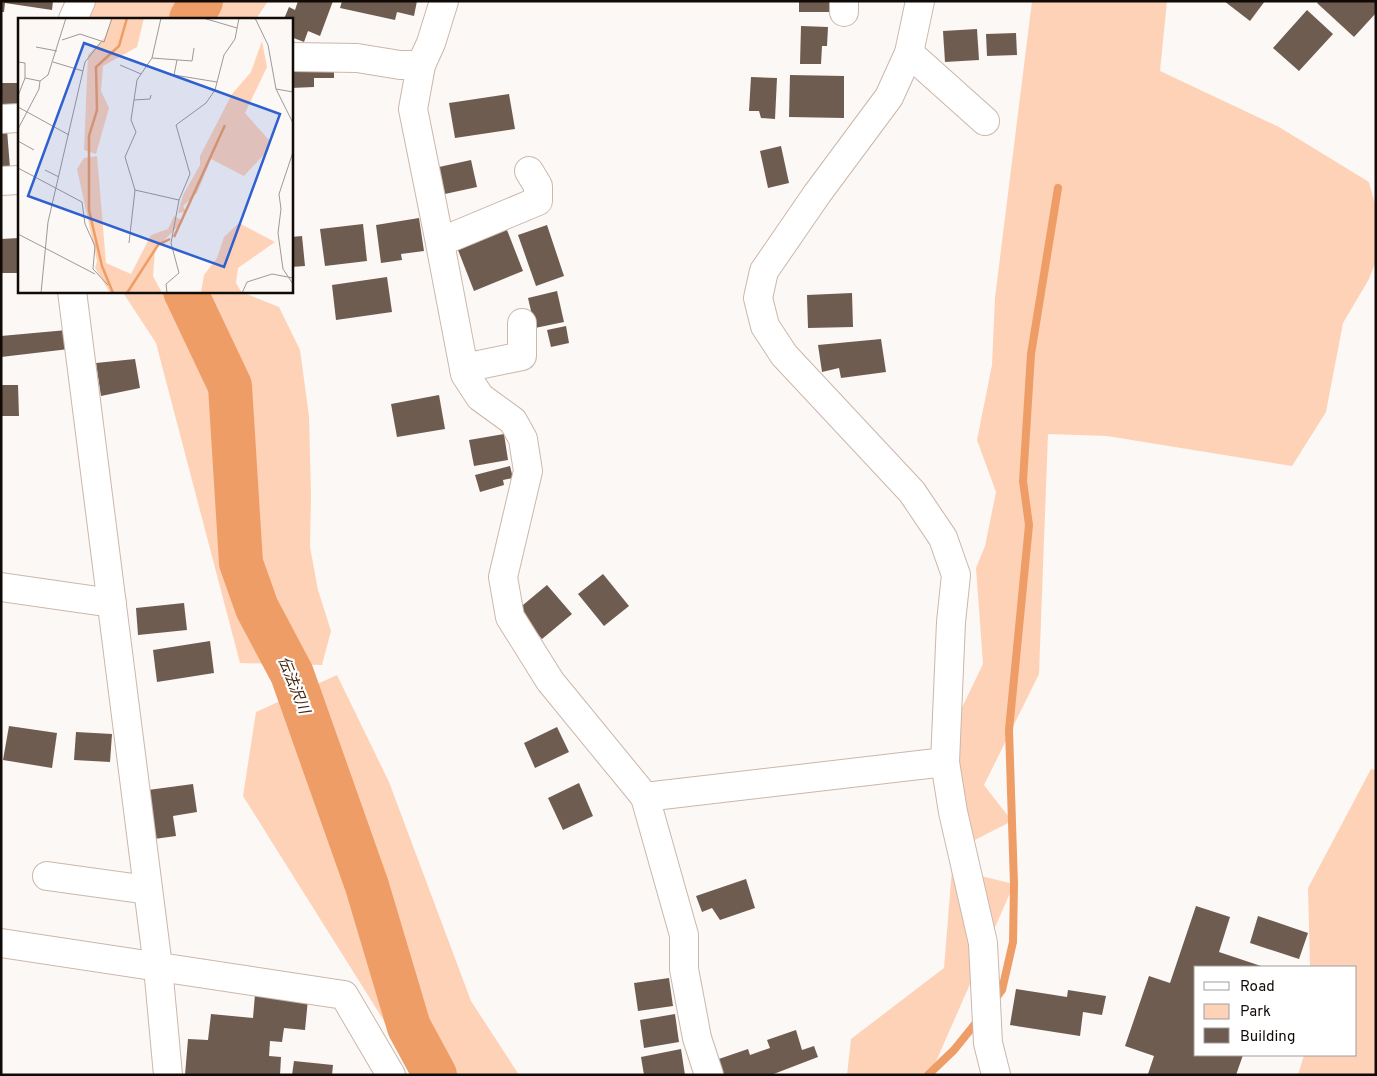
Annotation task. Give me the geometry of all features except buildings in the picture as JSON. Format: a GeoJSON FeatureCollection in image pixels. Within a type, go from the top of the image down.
{"type":"FeatureCollection","features":[{"type":"Feature","properties":{"kind":"street"},"geometry":{"type":"LineString","coordinates":[[73,18],[81,1]]}},
{"type":"Feature","properties":{"kind":"street"},"geometry":{"type":"LineString","coordinates":[[444,1],[431,43],[421,65],[413,109],[465,374],[480,397],[513,421],[523,439],[528,471],[503,577],[510,617],[550,682],[645,797],[684,935],[684,969],[697,1038],[709,1075]]}},
{"type":"Feature","properties":{"kind":"street"},"geometry":{"type":"LineString","coordinates":[[920,1],[910,53],[889,97],[817,194],[764,271],[758,298],[765,326],[784,355],[912,492],[943,538],[956,575],[951,622],[946,762],[953,812],[983,943],[988,1044],[996,1075]]}},
{"type":"Feature","properties":{"kind":"street"},"geometry":{"type":"LineString","coordinates":[[910,53],[985,121]]}},
{"type":"Feature","properties":{"kind":"street"},"geometry":{"type":"LineString","coordinates":[[292,57],[357,58],[400,65],[421,65]]}},
{"type":"Feature","properties":{"kind":"street"},"geometry":{"type":"LineString","coordinates":[[1,119],[18,118]]}},
{"type":"Feature","properties":{"kind":"street"},"geometry":{"type":"LineString","coordinates":[[440,242],[538,201],[538,186],[529,171]]}},
{"type":"Feature","properties":{"kind":"street"},"geometry":{"type":"LineString","coordinates":[[1,181],[18,180]]}},
{"type":"Feature","properties":{"kind":"street"},"geometry":{"type":"LineString","coordinates":[[72,292],[158,967],[168,1075]]}},
{"type":"Feature","properties":{"kind":"street"},"geometry":{"type":"LineString","coordinates":[[464,368],[522,356],[522,324]]}},
{"type":"Feature","properties":{"kind":"street"},"geometry":{"type":"LineString","coordinates":[[1,587],[112,603]]}},
{"type":"Feature","properties":{"kind":"street"},"geometry":{"type":"LineString","coordinates":[[645,797],[946,762]]}},
{"type":"Feature","properties":{"kind":"street"},"geometry":{"type":"LineString","coordinates":[[47,876],[148,890]]}},
{"type":"Feature","properties":{"kind":"street"},"geometry":{"type":"LineString","coordinates":[[1,943],[344,995],[391,1075]]}},
{"type":"Feature","properties":{"kind":"green space"},"geometry":{"type":"Polygon","coordinates":[[[72,1],[268,1],[257,18],[67,18],[72,1]]]}},
{"type":"Feature","properties":{"kind":"green space"},"geometry":{"type":"Polygon","coordinates":[[[1032,1],[1167,1],[1160,71],[1279,127],[1369,182],[1376,208],[1376,261],[1369,279],[1343,323],[1326,412],[1292,466],[1107,436],[1048,434],[1039,674],[984,785],[1012,821],[967,844],[956,720],[983,664],[976,568],[985,546],[996,492],[977,440],[992,365],[995,298],[1032,1]]]}},
{"type":"Feature","properties":{"kind":"green space"},"geometry":{"type":"Polygon","coordinates":[[[123,292],[242,292],[279,307],[300,350],[309,416],[310,547],[318,590],[331,631],[322,665],[240,663],[156,343],[123,292]]]}},
{"type":"Feature","properties":{"kind":"green space"},"geometry":{"type":"Polygon","coordinates":[[[337,675],[389,782],[471,1001],[519,1075],[418,1075],[243,796],[256,712],[337,675]]]}},
{"type":"Feature","properties":{"kind":"green space"},"geometry":{"type":"Polygon","coordinates":[[[1371,769],[1376,770],[1376,1075],[1298,1075],[1304,1056],[1357,1056],[1357,966],[1310,966],[1308,888],[1371,769]]]}},
{"type":"Feature","properties":{"kind":"green space"},"geometry":{"type":"Polygon","coordinates":[[[952,869],[1014,884],[930,1075],[847,1075],[851,1039],[944,968],[952,869]]]}},
{"type":"Feature","properties":{"kind":"waterway","name":"伝法沢川"},"geometry":{"type":"LineString","coordinates":[[192,18],[201,1]]}},
{"type":"Feature","properties":{"kind":"waterway"},"geometry":{"type":"LineString","coordinates":[[994,1001],[1002,990],[1013,942],[1014,884],[1009,730],[1029,525],[1023,481],[1031,354],[1058,188]]}},
{"type":"Feature","properties":{"kind":"waterway","name":"伝法沢川"},"geometry":{"type":"LineString","coordinates":[[185,292],[230,386],[241,563],[257,608],[292,674],[367,886],[409,1027],[435,1075]]}},
{"type":"Feature","properties":{"kind":"waterway"},"geometry":{"type":"LineString","coordinates":[[928,1075],[954,1050],[979,1019]]}}]}
